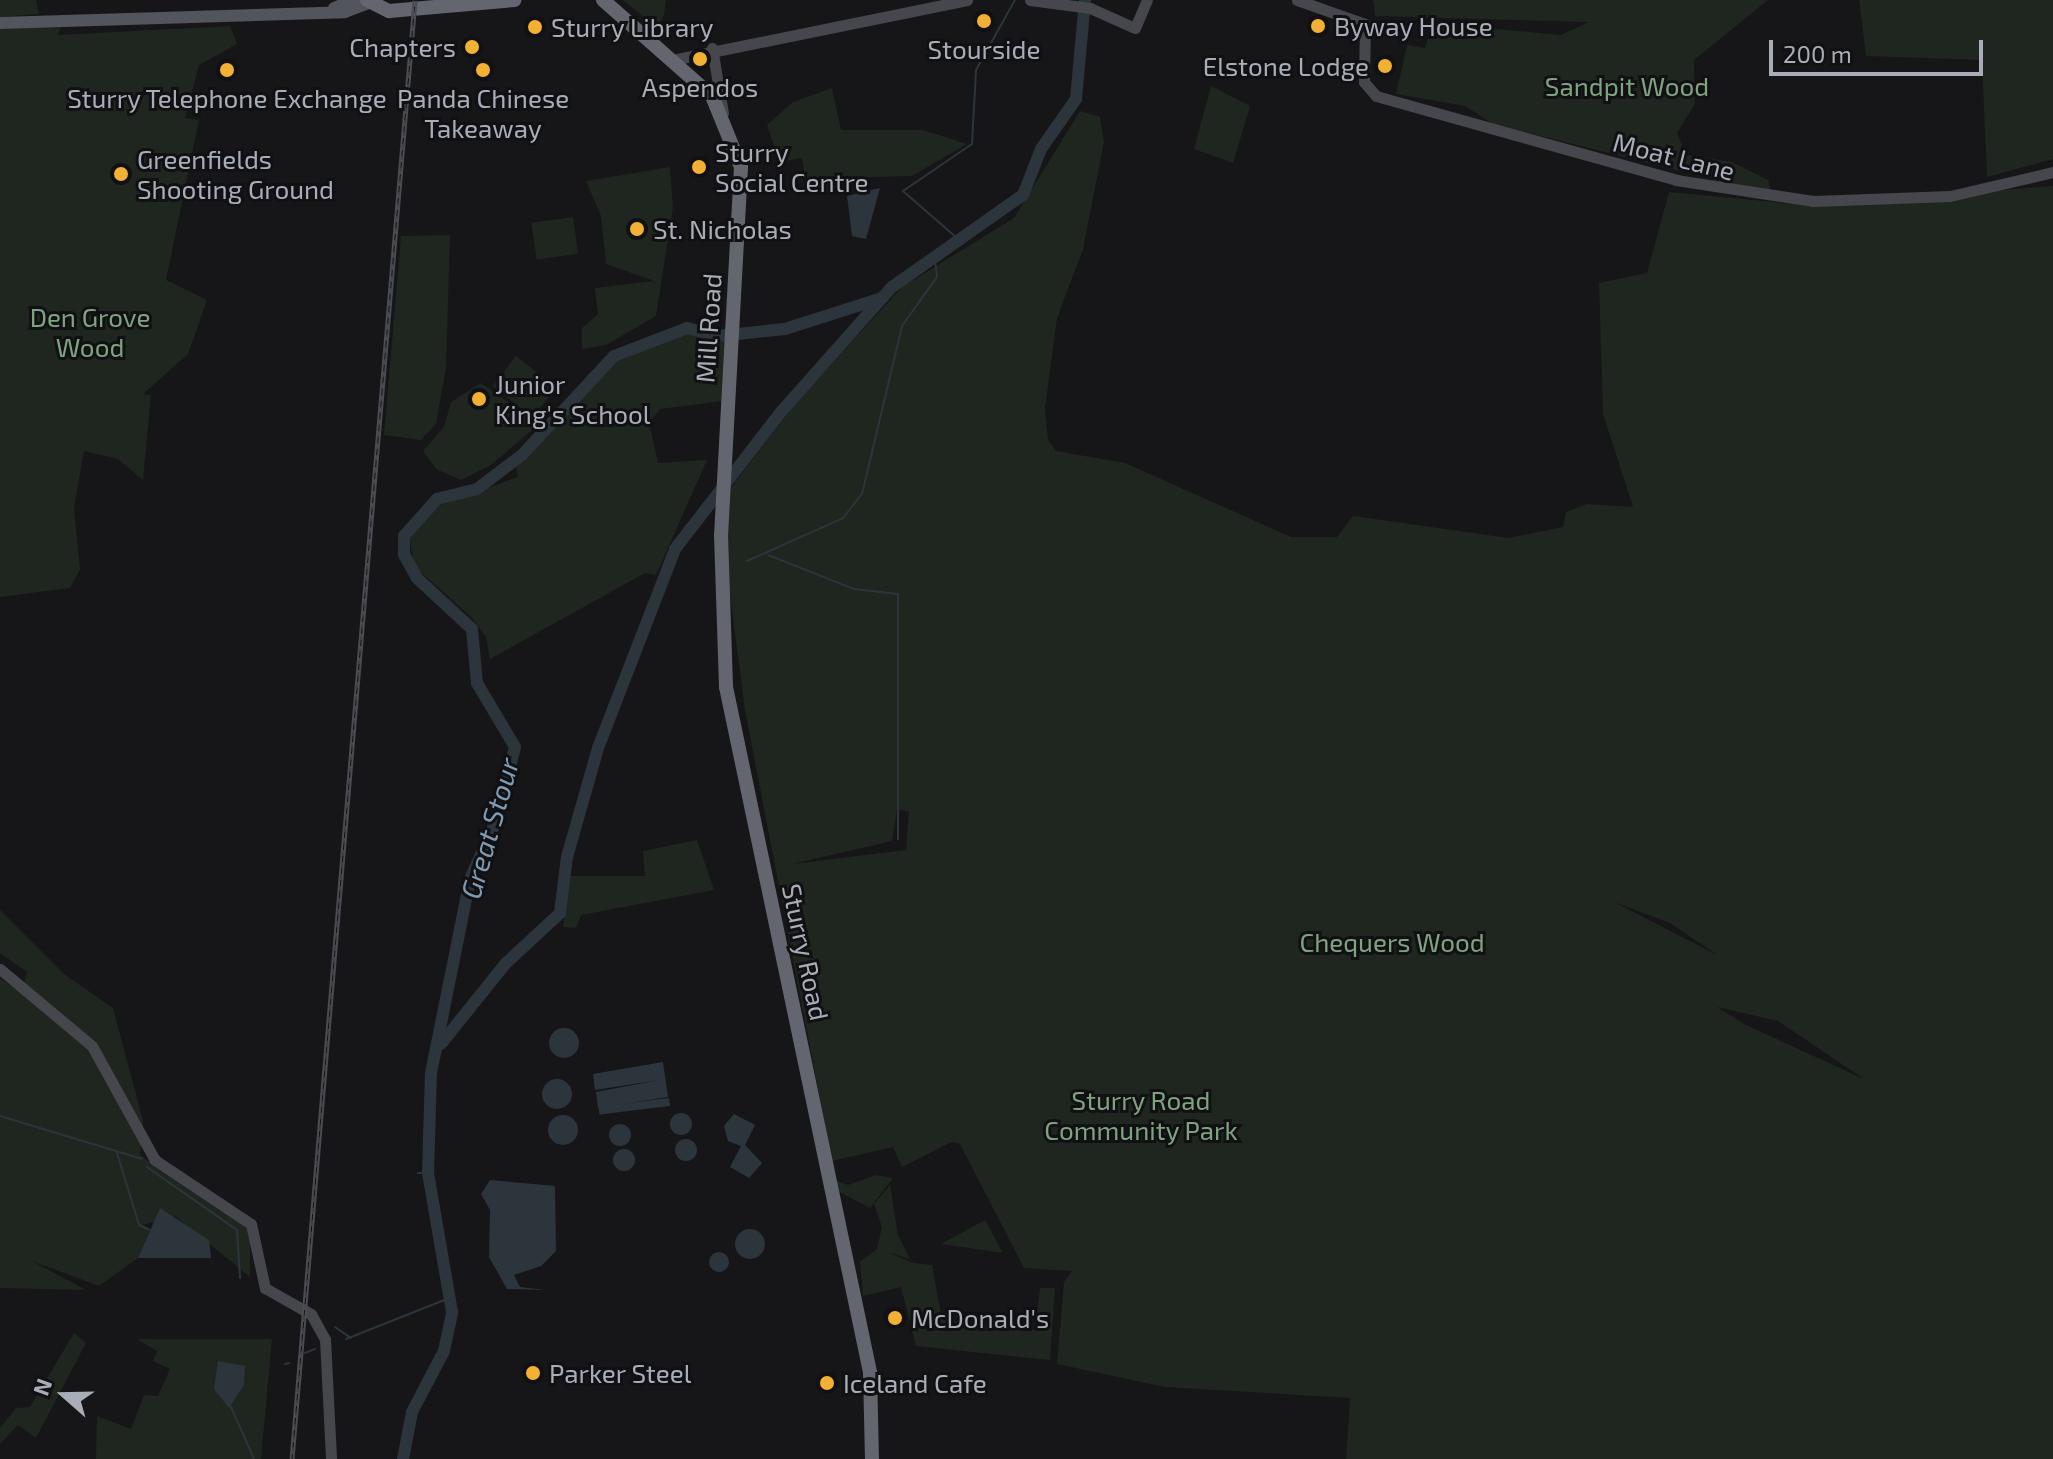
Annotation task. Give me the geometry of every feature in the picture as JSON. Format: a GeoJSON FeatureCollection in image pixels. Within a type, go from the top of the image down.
{"type":"FeatureCollection","features":[{"type":"Feature","properties":{"kind":"highway"},"geometry":{"type":"LineString","coordinates":[[386,0],[401,9]]}},
{"type":"Feature","properties":{"kind":"highway"},"geometry":{"type":"LineString","coordinates":[[372,2],[401,9],[515,0]]}},
{"type":"Feature","properties":{"kind":"highway"},"geometry":{"type":"LineString","coordinates":[[603,0],[677,59],[723,113]]}},
{"type":"Feature","properties":{"kind":"highway","name":"Mill Road"},"geometry":{"type":"LineString","coordinates":[[723,113],[741,167],[725,453]]}},
{"type":"Feature","properties":{"kind":"highway","name":"Sturry Road"},"geometry":{"type":"LineString","coordinates":[[725,453],[721,535],[726,687],[870,1372],[872,1458]]}},
{"type":"Feature","properties":{"kind":"main road"},"geometry":{"type":"LineString","coordinates":[[327,10],[354,0]]}},
{"type":"Feature","properties":{"kind":"main road"},"geometry":{"type":"LineString","coordinates":[[0,23],[327,10],[372,2]]}},
{"type":"Feature","properties":{"kind":"street"},"geometry":{"type":"LineString","coordinates":[[677,59],[712,48],[967,0]]}},
{"type":"Feature","properties":{"kind":"street"},"geometry":{"type":"LineString","coordinates":[[1030,0],[1084,7],[1139,27],[1147,0]]}},
{"type":"Feature","properties":{"kind":"street","name":"Moat Lane"},"geometry":{"type":"LineString","coordinates":[[1297,0],[1360,19],[1367,33],[1364,82],[1376,96],[1676,180],[1813,201],[1950,196],[2053,172]]}},
{"type":"Feature","properties":{"kind":"street"},"geometry":{"type":"LineString","coordinates":[[712,48],[723,113]]}},
{"type":"Feature","properties":{"kind":"street"},"geometry":{"type":"LineString","coordinates":[[0,969],[92,1046],[155,1160],[251,1224],[265,1288],[303,1308],[329,1353],[331,1459]]}},
{"type":"Feature","properties":{"kind":"green space"},"geometry":{"type":"Polygon","coordinates":[[[0,0],[36,0],[39,14],[0,17],[0,0]]]}},
{"type":"Feature","properties":{"kind":"green space"},"geometry":{"type":"Polygon","coordinates":[[[623,0],[666,0],[664,15],[657,28],[623,0]]]}},
{"type":"Feature","properties":{"kind":"green space","name":"Sandpit Wood"},"geometry":{"type":"Polygon","coordinates":[[[1373,0],[1768,0],[1694,60],[1695,104],[1677,133],[1686,155],[1732,162],[1768,180],[1772,194],[1493,124],[1465,106],[1396,94],[1407,45],[1425,48],[1433,23],[1561,35],[1589,22],[1375,16],[1373,0]]]}},
{"type":"Feature","properties":{"kind":"green space"},"geometry":{"type":"Polygon","coordinates":[[[1859,0],[2053,0],[2053,159],[1987,177],[1982,60],[1866,56],[1859,0]]]}},
{"type":"Feature","properties":{"kind":"green space","name":"Den Grove Wood"},"geometry":{"type":"Polygon","coordinates":[[[0,25],[61,28],[57,35],[230,26],[237,44],[199,65],[185,118],[199,120],[166,280],[207,300],[188,354],[143,394],[151,395],[143,480],[118,459],[84,451],[74,508],[80,569],[70,588],[0,597],[0,25]]]}},
{"type":"Feature","properties":{"kind":"green space"},"geometry":{"type":"Polygon","coordinates":[[[1211,86],[1250,106],[1233,163],[1194,149],[1211,86]]]}},
{"type":"Feature","properties":{"kind":"green space"},"geometry":{"type":"Polygon","coordinates":[[[832,88],[841,130],[923,130],[967,144],[912,176],[831,178],[832,194],[808,193],[802,158],[780,162],[767,125],[793,102],[832,88]]]}},
{"type":"Feature","properties":{"kind":"green space"},"geometry":{"type":"Polygon","coordinates":[[[1080,111],[1100,117],[1104,142],[1083,249],[1057,318],[1045,408],[1048,440],[1056,451],[1125,463],[1291,537],[1337,537],[1353,516],[1509,538],[1563,527],[1566,512],[1587,504],[1633,507],[1603,414],[1599,283],[1647,273],[1669,192],[1807,205],[2053,186],[2053,1459],[1346,1459],[1350,1398],[1165,1387],[1057,1364],[1064,1282],[1072,1271],[1024,1268],[960,1144],[951,1142],[902,1167],[893,1147],[832,1161],[745,710],[729,587],[727,493],[793,406],[902,287],[1014,218],[1080,111]],[[897,809],[892,841],[792,864],[906,850],[909,812],[897,809]],[[1614,902],[1716,954],[1670,923],[1614,902]],[[1717,1007],[1746,1025],[1864,1079],[1778,1021],[1717,1007]]]}},
{"type":"Feature","properties":{"kind":"green space"},"geometry":{"type":"Polygon","coordinates":[[[670,167],[673,207],[656,316],[606,345],[582,349],[582,328],[598,314],[595,288],[654,281],[606,264],[601,216],[586,181],[670,167]]]}},
{"type":"Feature","properties":{"kind":"green space"},"geometry":{"type":"Polygon","coordinates":[[[573,217],[578,254],[537,259],[531,223],[573,217]]]}},
{"type":"Feature","properties":{"kind":"green space"},"geometry":{"type":"Polygon","coordinates":[[[450,235],[446,368],[436,424],[421,440],[384,435],[401,236],[450,235]]]}},
{"type":"Feature","properties":{"kind":"green space"},"geometry":{"type":"Polygon","coordinates":[[[688,332],[725,340],[723,401],[660,409],[649,423],[658,463],[707,460],[656,575],[645,573],[490,659],[486,637],[471,617],[414,566],[409,533],[424,511],[518,477],[516,467],[614,359],[688,332]]]}},
{"type":"Feature","properties":{"kind":"green space"},"geometry":{"type":"Polygon","coordinates":[[[516,356],[556,387],[533,417],[493,386],[516,356]]]}},
{"type":"Feature","properties":{"kind":"green space"},"geometry":{"type":"Polygon","coordinates":[[[481,383],[539,424],[491,465],[461,480],[436,469],[423,451],[444,427],[451,402],[481,383]]]}},
{"type":"Feature","properties":{"kind":"green space"},"geometry":{"type":"Polygon","coordinates":[[[697,840],[714,890],[581,915],[576,928],[563,927],[570,876],[645,876],[643,851],[697,840]]]}},
{"type":"Feature","properties":{"kind":"green space"},"geometry":{"type":"Polygon","coordinates":[[[0,910],[64,974],[113,1008],[143,1121],[140,1155],[250,1230],[250,1277],[175,1216],[143,1225],[150,1230],[138,1258],[99,1286],[32,1261],[86,1290],[0,1288],[0,978],[21,993],[27,972],[0,953],[0,910]]]}},
{"type":"Feature","properties":{"kind":"green space"},"geometry":{"type":"Polygon","coordinates":[[[876,1175],[893,1178],[870,1208],[838,1191],[835,1180],[848,1185],[876,1175]]]}},
{"type":"Feature","properties":{"kind":"green space"},"geometry":{"type":"Polygon","coordinates":[[[890,1185],[898,1235],[910,1259],[887,1252],[913,1263],[932,1265],[942,1320],[1035,1330],[1040,1288],[1055,1288],[1050,1360],[916,1346],[901,1287],[863,1296],[860,1262],[877,1249],[882,1227],[874,1204],[890,1185]]]}},
{"type":"Feature","properties":{"kind":"green space"},"geometry":{"type":"Polygon","coordinates":[[[985,1220],[1003,1253],[941,1244],[985,1220]]]}},
{"type":"Feature","properties":{"kind":"green space"},"geometry":{"type":"Polygon","coordinates":[[[74,1333],[86,1343],[36,1438],[18,1425],[0,1444],[0,1428],[16,1408],[30,1407],[74,1333]]]}},
{"type":"Feature","properties":{"kind":"green space"},"geometry":{"type":"Polygon","coordinates":[[[137,1339],[272,1339],[261,1459],[96,1459],[97,1416],[131,1429],[144,1395],[158,1396],[170,1369],[153,1361],[157,1351],[137,1339]]]}},
{"type":"Feature","properties":{"kind":"shaded area"},"geometry":{"type":"Polygon","coordinates":[[[880,188],[866,239],[852,236],[847,196],[880,188]]]}},
{"type":"Feature","properties":{"kind":"shaded area"},"geometry":{"type":"Polygon","coordinates":[[[564,1028],[570,1029],[578,1037],[578,1049],[570,1057],[564,1058],[558,1057],[550,1049],[549,1043],[550,1037],[558,1029],[564,1028]]]}},
{"type":"Feature","properties":{"kind":"shaded area"},"geometry":{"type":"Polygon","coordinates":[[[663,1062],[668,1097],[598,1108],[596,1092],[659,1080],[595,1090],[593,1074],[663,1062]]]}},
{"type":"Feature","properties":{"kind":"shaded area"},"geometry":{"type":"Polygon","coordinates":[[[557,1079],[563,1080],[571,1088],[571,1100],[563,1108],[557,1109],[551,1108],[543,1100],[542,1094],[543,1088],[551,1080],[557,1079]]]}},
{"type":"Feature","properties":{"kind":"shaded area"},"geometry":{"type":"Polygon","coordinates":[[[669,1098],[670,1106],[600,1115],[599,1107],[669,1098]]]}},
{"type":"Feature","properties":{"kind":"shaded area"},"geometry":{"type":"Polygon","coordinates":[[[681,1113],[689,1116],[692,1124],[689,1132],[681,1135],[673,1132],[670,1124],[673,1116],[681,1113]]]}},
{"type":"Feature","properties":{"kind":"shaded area"},"geometry":{"type":"Polygon","coordinates":[[[734,1114],[755,1125],[745,1145],[762,1163],[749,1178],[730,1167],[741,1146],[728,1141],[724,1126],[734,1114]]]}},
{"type":"Feature","properties":{"kind":"shaded area"},"geometry":{"type":"Polygon","coordinates":[[[563,1115],[569,1116],[577,1124],[577,1136],[569,1144],[563,1145],[557,1144],[549,1136],[548,1130],[549,1124],[557,1116],[563,1115]]]}},
{"type":"Feature","properties":{"kind":"shaded area"},"geometry":{"type":"Polygon","coordinates":[[[620,1124],[628,1127],[631,1135],[628,1143],[620,1146],[612,1143],[609,1135],[612,1127],[620,1124]]]}},
{"type":"Feature","properties":{"kind":"shaded area"},"geometry":{"type":"Polygon","coordinates":[[[686,1139],[694,1142],[697,1150],[694,1158],[686,1161],[678,1158],[675,1150],[678,1142],[686,1139]]]}},
{"type":"Feature","properties":{"kind":"shaded area"},"geometry":{"type":"Polygon","coordinates":[[[624,1149],[632,1152],[635,1160],[632,1168],[624,1171],[616,1168],[613,1160],[616,1152],[624,1149]]]}},
{"type":"Feature","properties":{"kind":"shaded area"},"geometry":{"type":"Polygon","coordinates":[[[490,1180],[555,1186],[556,1251],[541,1266],[514,1275],[520,1287],[545,1290],[507,1289],[489,1257],[490,1210],[481,1194],[490,1180]]]}},
{"type":"Feature","properties":{"kind":"shaded area"},"geometry":{"type":"Polygon","coordinates":[[[160,1208],[209,1240],[211,1258],[138,1258],[160,1208]]]}},
{"type":"Feature","properties":{"kind":"shaded area"},"geometry":{"type":"Polygon","coordinates":[[[750,1229],[761,1233],[765,1244],[761,1255],[750,1259],[739,1255],[735,1244],[739,1233],[750,1229]]]}},
{"type":"Feature","properties":{"kind":"shaded area"},"geometry":{"type":"Polygon","coordinates":[[[719,1252],[726,1255],[729,1262],[726,1269],[719,1272],[712,1269],[709,1262],[712,1255],[719,1252]]]}},
{"type":"Feature","properties":{"kind":"shaded area"},"geometry":{"type":"Polygon","coordinates":[[[218,1361],[245,1366],[244,1385],[229,1408],[214,1389],[218,1361]]]}},
{"type":"Feature","properties":{"kind":"waterway","name":"Great Stour"},"geometry":{"type":"LineString","coordinates":[[957,238],[903,191],[972,144],[976,70],[1015,0]]}},
{"type":"Feature","properties":{"kind":"waterway","name":"Great Stour"},"geometry":{"type":"LineString","coordinates":[[441,1044],[505,964],[560,913],[567,857],[598,748],[675,549],[780,413],[892,287],[1023,195],[1041,149],[1076,99],[1085,0]]}},
{"type":"Feature","properties":{"kind":"waterway"},"geometry":{"type":"LineString","coordinates":[[747,561],[843,518],[862,494],[902,326],[937,277],[934,253]]}},
{"type":"Feature","properties":{"kind":"waterway","name":"Great Stour"},"geometry":{"type":"LineString","coordinates":[[403,1459],[412,1412],[444,1351],[452,1312],[428,1173],[431,1073],[470,879],[497,819],[515,747],[477,683],[472,629],[417,578],[404,555],[404,536],[437,499],[477,489],[522,455],[614,356],[687,328],[718,336],[785,329],[882,298]]}},
{"type":"Feature","properties":{"kind":"waterway"},"geometry":{"type":"LineString","coordinates":[[768,555],[854,589],[898,594],[898,839]]}},
{"type":"Feature","properties":{"kind":"waterway"},"geometry":{"type":"LineString","coordinates":[[0,1116],[142,1159]]}},
{"type":"Feature","properties":{"kind":"waterway"},"geometry":{"type":"LineString","coordinates":[[117,1153],[139,1225],[150,1230]]}},
{"type":"Feature","properties":{"kind":"waterway"},"geometry":{"type":"LineString","coordinates":[[147,1167],[237,1230],[240,1278]]}},
{"type":"Feature","properties":{"kind":"waterway"},"geometry":{"type":"LineString","coordinates":[[418,1173],[428,1173]]}},
{"type":"Feature","properties":{"kind":"waterway"},"geometry":{"type":"LineString","coordinates":[[346,1339],[452,1297]]}},
{"type":"Feature","properties":{"kind":"waterway"},"geometry":{"type":"LineString","coordinates":[[335,1327],[351,1338]]}},
{"type":"Feature","properties":{"kind":"waterway"},"geometry":{"type":"LineString","coordinates":[[305,1353],[315,1349]]}},
{"type":"Feature","properties":{"kind":"waterway"},"geometry":{"type":"LineString","coordinates":[[285,1364],[289,1363]]}},
{"type":"Feature","properties":{"kind":"waterway"},"geometry":{"type":"LineString","coordinates":[[231,1407],[254,1459]]}},
{"type":"Feature","properties":{"kind":"railway"},"geometry":{"type":"LineString","coordinates":[[292,1459],[415,0]]}},
{"type":"Feature","properties":{"kind":"place","name":"Stourside"},"geometry":{"type":"Point","coordinates":[984,21]}},
{"type":"Feature","properties":{"kind":"place","name":"Byway House"},"geometry":{"type":"Point","coordinates":[1318,26]}},
{"type":"Feature","properties":{"kind":"place","name":"Sturry Library"},"geometry":{"type":"Point","coordinates":[535,27]}},
{"type":"Feature","properties":{"kind":"place","name":"Chapters"},"geometry":{"type":"Point","coordinates":[472,47]}},
{"type":"Feature","properties":{"kind":"place","name":"Aspendos"},"geometry":{"type":"Point","coordinates":[700,59]}},
{"type":"Feature","properties":{"kind":"place","name":"Elstone Lodge"},"geometry":{"type":"Point","coordinates":[1385,66]}},
{"type":"Feature","properties":{"kind":"place","name":"Sturry Telephone Exchange"},"geometry":{"type":"Point","coordinates":[227,70]}},
{"type":"Feature","properties":{"kind":"place","name":"Panda Chinese Takeaway"},"geometry":{"type":"Point","coordinates":[483,70]}},
{"type":"Feature","properties":{"kind":"place","name":"Sturry Social Centre"},"geometry":{"type":"Point","coordinates":[699,167]}},
{"type":"Feature","properties":{"kind":"place","name":"Greenfields Shooting Ground"},"geometry":{"type":"Point","coordinates":[121,174]}},
{"type":"Feature","properties":{"kind":"place","name":"St. Nicholas"},"geometry":{"type":"Point","coordinates":[637,229]}},
{"type":"Feature","properties":{"kind":"place","name":"Junior King's School"},"geometry":{"type":"Point","coordinates":[479,399]}},
{"type":"Feature","properties":{"kind":"place","name":"McDonald's"},"geometry":{"type":"Point","coordinates":[895,1318]}},
{"type":"Feature","properties":{"kind":"place","name":"Parker Steel"},"geometry":{"type":"Point","coordinates":[533,1373]}},
{"type":"Feature","properties":{"kind":"place","name":"Iceland Cafe"},"geometry":{"type":"Point","coordinates":[827,1383]}},
{"type":"Feature","properties":{"kind":"park label","name":"Chequers Wood"},"geometry":{"type":"Point","coordinates":[1392,942]}},
{"type":"Feature","properties":{"kind":"park label","name":"Sturry Road Community Park"},"geometry":{"type":"Point","coordinates":[1141,1115]}}]}
